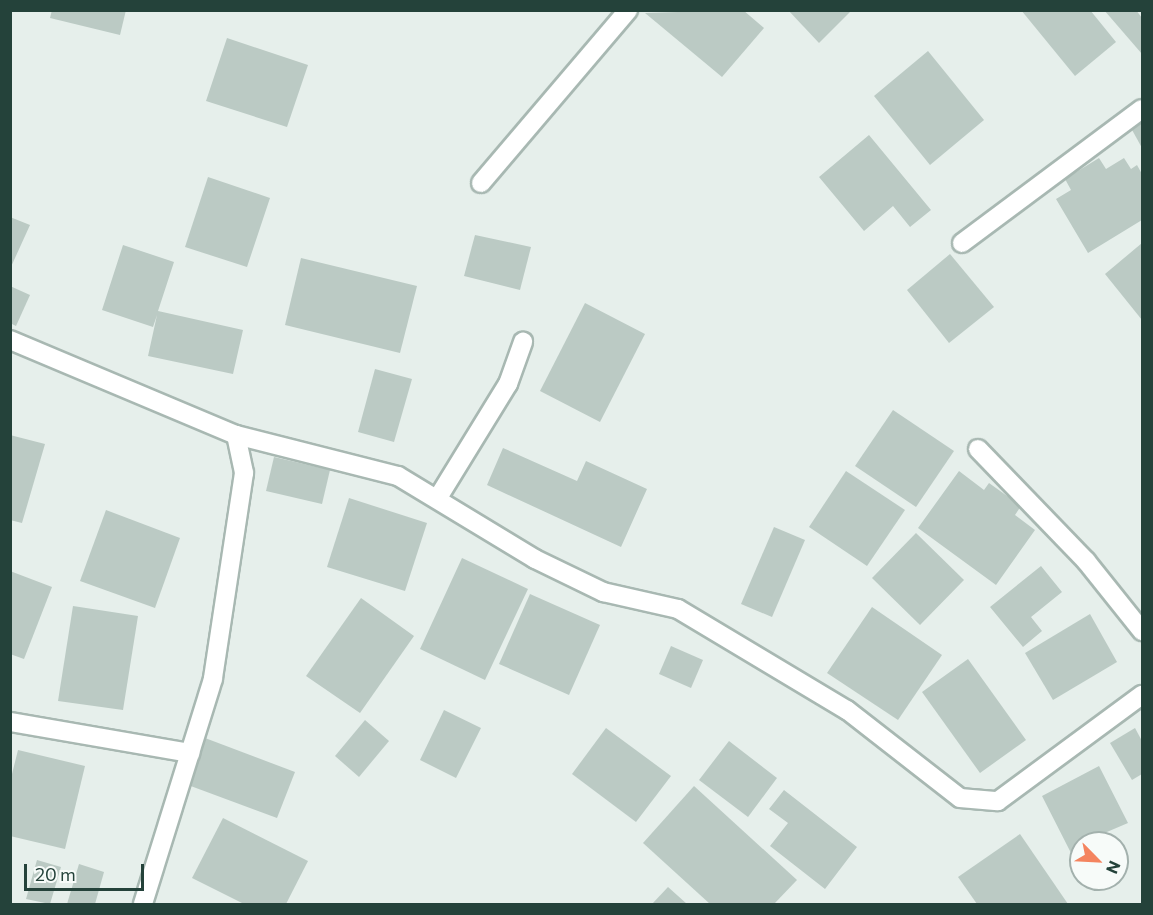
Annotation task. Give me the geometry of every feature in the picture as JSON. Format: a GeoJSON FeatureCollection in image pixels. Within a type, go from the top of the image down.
{"type":"FeatureCollection","features":[{"type":"Feature","properties":{"kind":"street"},"geometry":{"type":"LineString","coordinates":[[482,183],[628,10]]}},
{"type":"Feature","properties":{"kind":"street"},"geometry":{"type":"LineString","coordinates":[[962,243],[1143,109]]}},
{"type":"Feature","properties":{"kind":"street"},"geometry":{"type":"LineString","coordinates":[[10,340],[236,435],[398,476],[439,496],[535,559],[603,592],[678,609],[847,710],[960,798],[998,801],[1143,695]]}},
{"type":"Feature","properties":{"kind":"street"},"geometry":{"type":"LineString","coordinates":[[439,496],[508,384],[524,342]]}},
{"type":"Feature","properties":{"kind":"street"},"geometry":{"type":"LineString","coordinates":[[143,904],[213,679],[243,484],[236,435]]}},
{"type":"Feature","properties":{"kind":"street"},"geometry":{"type":"LineString","coordinates":[[978,449],[1086,561],[1143,631]]}},
{"type":"Feature","properties":{"kind":"street"},"geometry":{"type":"LineString","coordinates":[[10,722],[190,753]]}},
{"type":"Feature","properties":{"kind":"building"},"geometry":{"type":"Polygon","coordinates":[[[52,10],[126,10],[120,35],[50,18],[52,10]]]}},
{"type":"Feature","properties":{"kind":"building"},"geometry":{"type":"Polygon","coordinates":[[[743,10],[764,28],[722,77],[645,13],[743,10]]]}},
{"type":"Feature","properties":{"kind":"building"},"geometry":{"type":"Polygon","coordinates":[[[788,10],[852,10],[819,43],[788,10]]]}},
{"type":"Feature","properties":{"kind":"building"},"geometry":{"type":"Polygon","coordinates":[[[1021,10],[1090,10],[1116,42],[1075,76],[1021,10]]]}},
{"type":"Feature","properties":{"kind":"building"},"geometry":{"type":"Polygon","coordinates":[[[1104,10],[1136,10],[1142,18],[1142,54],[1104,10]]]}},
{"type":"Feature","properties":{"kind":"building"},"geometry":{"type":"Polygon","coordinates":[[[227,38],[308,65],[287,127],[206,101],[227,38]]]}},
{"type":"Feature","properties":{"kind":"building"},"geometry":{"type":"Polygon","coordinates":[[[928,51],[984,120],[930,165],[874,96],[928,51]]]}},
{"type":"Feature","properties":{"kind":"building"},"geometry":{"type":"Polygon","coordinates":[[[1142,122],[1142,148],[1131,128],[1142,122]]]}},
{"type":"Feature","properties":{"kind":"building"},"geometry":{"type":"Polygon","coordinates":[[[869,135],[931,210],[910,227],[893,206],[864,231],[819,177],[869,135]]]}},
{"type":"Feature","properties":{"kind":"building"},"geometry":{"type":"Polygon","coordinates":[[[1099,158],[1106,169],[1124,158],[1131,169],[1137,165],[1142,174],[1142,220],[1088,253],[1056,199],[1071,190],[1065,179],[1099,158]]]}},
{"type":"Feature","properties":{"kind":"building"},"geometry":{"type":"Polygon","coordinates":[[[208,177],[270,198],[247,267],[185,247],[208,177]]]}},
{"type":"Feature","properties":{"kind":"building"},"geometry":{"type":"Polygon","coordinates":[[[10,217],[30,225],[10,269],[10,217]]]}},
{"type":"Feature","properties":{"kind":"building"},"geometry":{"type":"Polygon","coordinates":[[[475,235],[531,247],[520,290],[464,276],[475,235]]]}},
{"type":"Feature","properties":{"kind":"building"},"geometry":{"type":"Polygon","coordinates":[[[1142,243],[1142,320],[1105,274],[1142,243]]]}},
{"type":"Feature","properties":{"kind":"building"},"geometry":{"type":"Polygon","coordinates":[[[123,245],[174,262],[158,311],[243,330],[233,374],[148,356],[157,315],[153,327],[102,310],[123,245]]]}},
{"type":"Feature","properties":{"kind":"building"},"geometry":{"type":"Polygon","coordinates":[[[950,254],[994,307],[949,343],[907,290],[950,254]]]}},
{"type":"Feature","properties":{"kind":"building"},"geometry":{"type":"Polygon","coordinates":[[[301,258],[417,286],[400,353],[285,325],[301,258]]]}},
{"type":"Feature","properties":{"kind":"building"},"geometry":{"type":"Polygon","coordinates":[[[10,286],[30,295],[16,326],[10,323],[10,286]]]}},
{"type":"Feature","properties":{"kind":"building"},"geometry":{"type":"Polygon","coordinates":[[[585,303],[645,334],[600,422],[540,391],[585,303]]]}},
{"type":"Feature","properties":{"kind":"building"},"geometry":{"type":"Polygon","coordinates":[[[375,369],[412,379],[394,442],[358,432],[375,369]]]}},
{"type":"Feature","properties":{"kind":"building"},"geometry":{"type":"Polygon","coordinates":[[[893,410],[954,451],[916,507],[855,466],[893,410]]]}},
{"type":"Feature","properties":{"kind":"building"},"geometry":{"type":"Polygon","coordinates":[[[10,435],[45,444],[22,523],[10,520],[10,435]]]}},
{"type":"Feature","properties":{"kind":"building"},"geometry":{"type":"Polygon","coordinates":[[[503,448],[577,481],[586,461],[647,489],[621,547],[487,485],[503,448]]]}},
{"type":"Feature","properties":{"kind":"building"},"geometry":{"type":"Polygon","coordinates":[[[274,457],[330,470],[322,504],[266,491],[274,457]]]}},
{"type":"Feature","properties":{"kind":"building"},"geometry":{"type":"Polygon","coordinates":[[[846,471],[905,510],[867,566],[809,527],[846,471]]]}},
{"type":"Feature","properties":{"kind":"building"},"geometry":{"type":"Polygon","coordinates":[[[959,471],[984,490],[989,483],[1021,506],[1015,515],[1035,530],[996,585],[918,528],[959,471]]]}},
{"type":"Feature","properties":{"kind":"building"},"geometry":{"type":"Polygon","coordinates":[[[349,498],[427,523],[405,591],[327,567],[349,498]]]}},
{"type":"Feature","properties":{"kind":"building"},"geometry":{"type":"Polygon","coordinates":[[[106,510],[180,538],[155,608],[80,581],[106,510]]]}},
{"type":"Feature","properties":{"kind":"building"},"geometry":{"type":"Polygon","coordinates":[[[774,527],[805,540],[772,617],[741,604],[774,527]]]}},
{"type":"Feature","properties":{"kind":"building"},"geometry":{"type":"Polygon","coordinates":[[[916,533],[964,580],[920,625],[872,578],[916,533]]]}},
{"type":"Feature","properties":{"kind":"building"},"geometry":{"type":"Polygon","coordinates":[[[462,558],[528,589],[485,680],[420,649],[462,558]]]}},
{"type":"Feature","properties":{"kind":"building"},"geometry":{"type":"Polygon","coordinates":[[[1041,566],[1062,592],[1031,617],[1042,631],[1023,647],[990,607],[1041,566]]]}},
{"type":"Feature","properties":{"kind":"building"},"geometry":{"type":"Polygon","coordinates":[[[10,571],[52,587],[24,659],[10,654],[10,571]]]}},
{"type":"Feature","properties":{"kind":"building"},"geometry":{"type":"Polygon","coordinates":[[[530,594],[600,625],[569,695],[499,664],[530,594]]]}},
{"type":"Feature","properties":{"kind":"building"},"geometry":{"type":"Polygon","coordinates":[[[361,598],[414,636],[360,713],[306,676],[361,598]]]}},
{"type":"Feature","properties":{"kind":"building"},"geometry":{"type":"Polygon","coordinates":[[[73,606],[138,616],[123,710],[58,701],[73,606]]]}},
{"type":"Feature","properties":{"kind":"building"},"geometry":{"type":"Polygon","coordinates":[[[872,607],[942,655],[898,720],[827,673],[872,607]]]}},
{"type":"Feature","properties":{"kind":"building"},"geometry":{"type":"Polygon","coordinates":[[[1090,614],[1117,662],[1053,700],[1025,653],[1090,614]]]}},
{"type":"Feature","properties":{"kind":"building"},"geometry":{"type":"Polygon","coordinates":[[[671,646],[703,660],[691,688],[659,674],[671,646]]]}},
{"type":"Feature","properties":{"kind":"building"},"geometry":{"type":"Polygon","coordinates":[[[968,659],[1026,740],[980,773],[922,692],[968,659]]]}},
{"type":"Feature","properties":{"kind":"building"},"geometry":{"type":"Polygon","coordinates":[[[444,710],[481,728],[456,778],[420,760],[444,710]]]}},
{"type":"Feature","properties":{"kind":"building"},"geometry":{"type":"Polygon","coordinates":[[[365,720],[389,741],[359,777],[335,756],[365,720]]]}},
{"type":"Feature","properties":{"kind":"building"},"geometry":{"type":"Polygon","coordinates":[[[606,728],[671,776],[636,822],[572,774],[606,728]]]}},
{"type":"Feature","properties":{"kind":"building"},"geometry":{"type":"Polygon","coordinates":[[[1135,728],[1142,741],[1142,774],[1132,780],[1110,743],[1135,728]]]}},
{"type":"Feature","properties":{"kind":"building"},"geometry":{"type":"Polygon","coordinates":[[[205,738],[295,772],[277,818],[188,785],[205,738]]]}},
{"type":"Feature","properties":{"kind":"building"},"geometry":{"type":"Polygon","coordinates":[[[729,741],[777,778],[748,817],[699,780],[729,741]]]}},
{"type":"Feature","properties":{"kind":"building"},"geometry":{"type":"Polygon","coordinates":[[[18,750],[85,766],[65,849],[10,836],[10,782],[18,750]]]}},
{"type":"Feature","properties":{"kind":"building"},"geometry":{"type":"Polygon","coordinates":[[[1099,766],[1128,823],[1109,831],[1069,831],[1069,849],[1042,796],[1099,766]]]}},
{"type":"Feature","properties":{"kind":"building"},"geometry":{"type":"Polygon","coordinates":[[[694,786],[797,880],[774,904],[710,904],[643,843],[694,786]]]}},
{"type":"Feature","properties":{"kind":"building"},"geometry":{"type":"Polygon","coordinates":[[[784,790],[857,847],[825,889],[770,846],[788,823],[769,809],[784,790]]]}},
{"type":"Feature","properties":{"kind":"building"},"geometry":{"type":"Polygon","coordinates":[[[223,818],[308,861],[286,904],[244,904],[192,878],[223,818]]]}},
{"type":"Feature","properties":{"kind":"building"},"geometry":{"type":"Polygon","coordinates":[[[1020,834],[1068,904],[977,904],[958,877],[1020,834]]]}},
{"type":"Feature","properties":{"kind":"building"},"geometry":{"type":"Polygon","coordinates":[[[37,860],[61,867],[50,904],[26,899],[37,860]]]}},
{"type":"Feature","properties":{"kind":"building"},"geometry":{"type":"Polygon","coordinates":[[[79,864],[104,872],[95,904],[67,904],[79,864]]]}},
{"type":"Feature","properties":{"kind":"building"},"geometry":{"type":"Polygon","coordinates":[[[668,887],[687,904],[652,904],[668,887]]]}}]}
